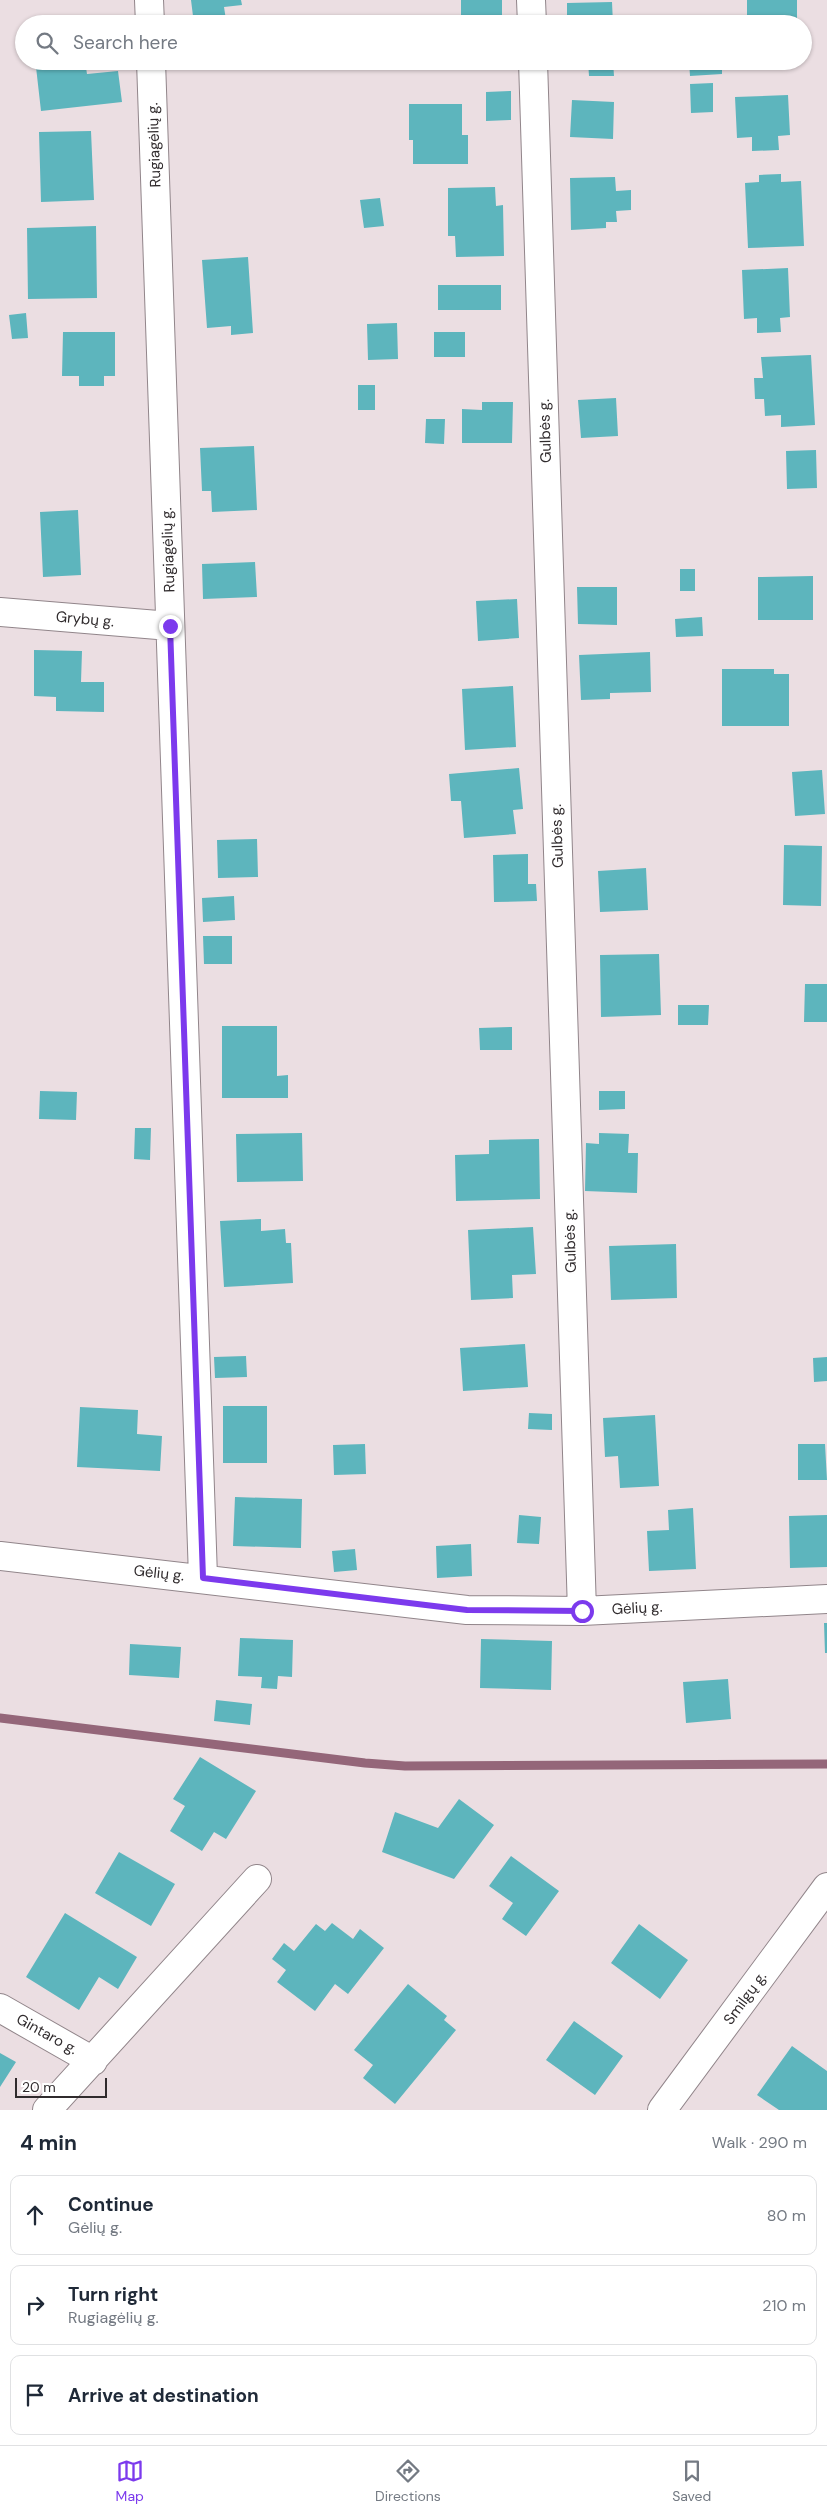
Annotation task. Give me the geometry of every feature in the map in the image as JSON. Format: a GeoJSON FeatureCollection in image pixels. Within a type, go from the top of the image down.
{"type":"FeatureCollection","features":[{"type":"Feature","properties":{"kind":"street"},"geometry":{"type":"LineString","coordinates":[[149,0],[150,15]]}},
{"type":"Feature","properties":{"kind":"street"},"geometry":{"type":"LineString","coordinates":[[531,0],[532,15]]}},
{"type":"Feature","properties":{"kind":"street","name":"Rugiagėlių g."},"geometry":{"type":"LineString","coordinates":[[151,70],[203,1578]]}},
{"type":"Feature","properties":{"kind":"street","name":"Gulbės g."},"geometry":{"type":"LineString","coordinates":[[533,70],[582,1611]]}},
{"type":"Feature","properties":{"kind":"street","name":"Grybų g."},"geometry":{"type":"LineString","coordinates":[[0,612],[170,626]]}},
{"type":"Feature","properties":{"kind":"street","name":"Gėlių g."},"geometry":{"type":"LineString","coordinates":[[0,1556],[467,1610],[582,1611],[827,1599]]}},
{"type":"Feature","properties":{"kind":"street"},"geometry":{"type":"LineString","coordinates":[[47,2110],[257,1880]]}},
{"type":"Feature","properties":{"kind":"street","name":"Smilgų g."},"geometry":{"type":"LineString","coordinates":[[662,2110],[827,1886]]}},
{"type":"Feature","properties":{"kind":"street","name":"Gintaro g."},"geometry":{"type":"LineString","coordinates":[[0,2008],[93,2061]]}},
{"type":"Feature","properties":{"kind":"building"},"geometry":{"type":"Polygon","coordinates":[[[191,0],[241,0],[242,5],[224,7],[225,15],[193,15],[191,0]]]}},
{"type":"Feature","properties":{"kind":"building"},"geometry":{"type":"Polygon","coordinates":[[[461,0],[502,0],[502,15],[461,15],[461,0]]]}},
{"type":"Feature","properties":{"kind":"building"},"geometry":{"type":"Polygon","coordinates":[[[747,0],[797,0],[797,15],[747,15],[747,0]]]}},
{"type":"Feature","properties":{"kind":"building"},"geometry":{"type":"Polygon","coordinates":[[[612,2],[613,15],[567,15],[567,3],[612,2]]]}},
{"type":"Feature","properties":{"kind":"building"},"geometry":{"type":"Polygon","coordinates":[[[36,70],[86,70],[87,74],[118,71],[122,102],[41,111],[36,70]]]}},
{"type":"Feature","properties":{"kind":"building"},"geometry":{"type":"Polygon","coordinates":[[[589,70],[614,70],[614,76],[589,76],[589,70]]]}},
{"type":"Feature","properties":{"kind":"building"},"geometry":{"type":"Polygon","coordinates":[[[690,70],[722,70],[722,74],[690,76],[690,70]]]}},
{"type":"Feature","properties":{"kind":"building"},"geometry":{"type":"Polygon","coordinates":[[[713,83],[713,112],[691,113],[690,84],[713,83]]]}},
{"type":"Feature","properties":{"kind":"building"},"geometry":{"type":"Polygon","coordinates":[[[511,91],[511,120],[486,121],[486,92],[511,91]]]}},
{"type":"Feature","properties":{"kind":"building"},"geometry":{"type":"Polygon","coordinates":[[[788,95],[790,135],[778,136],[779,150],[752,151],[752,137],[737,138],[735,97],[788,95]]]}},
{"type":"Feature","properties":{"kind":"building"},"geometry":{"type":"Polygon","coordinates":[[[572,100],[614,102],[613,139],[570,137],[572,100]]]}},
{"type":"Feature","properties":{"kind":"building"},"geometry":{"type":"Polygon","coordinates":[[[409,104],[462,104],[462,135],[468,135],[468,164],[413,164],[413,140],[409,140],[409,104]]]}},
{"type":"Feature","properties":{"kind":"building"},"geometry":{"type":"Polygon","coordinates":[[[91,131],[94,200],[41,202],[39,132],[91,131]]]}},
{"type":"Feature","properties":{"kind":"building"},"geometry":{"type":"Polygon","coordinates":[[[781,174],[781,182],[801,181],[804,246],[748,248],[745,183],[759,182],[759,175],[781,174]]]}},
{"type":"Feature","properties":{"kind":"building"},"geometry":{"type":"Polygon","coordinates":[[[615,177],[616,191],[631,190],[631,210],[616,211],[617,222],[606,222],[606,228],[571,230],[570,178],[615,177]]]}},
{"type":"Feature","properties":{"kind":"building"},"geometry":{"type":"Polygon","coordinates":[[[495,187],[496,206],[503,205],[504,256],[456,257],[455,236],[448,236],[448,188],[495,187]]]}},
{"type":"Feature","properties":{"kind":"building"},"geometry":{"type":"Polygon","coordinates":[[[380,198],[384,226],[364,228],[360,200],[380,198]]]}},
{"type":"Feature","properties":{"kind":"building"},"geometry":{"type":"Polygon","coordinates":[[[96,226],[97,298],[28,299],[27,228],[96,226]]]}},
{"type":"Feature","properties":{"kind":"building"},"geometry":{"type":"Polygon","coordinates":[[[248,257],[253,333],[231,335],[231,326],[207,328],[202,260],[248,257]]]}},
{"type":"Feature","properties":{"kind":"building"},"geometry":{"type":"Polygon","coordinates":[[[788,268],[790,317],[780,318],[781,332],[757,333],[757,318],[744,319],[742,270],[788,268]]]}},
{"type":"Feature","properties":{"kind":"building"},"geometry":{"type":"Polygon","coordinates":[[[438,285],[501,285],[501,310],[438,310],[438,285]]]}},
{"type":"Feature","properties":{"kind":"building"},"geometry":{"type":"Polygon","coordinates":[[[26,313],[28,338],[12,339],[9,315],[26,313]]]}},
{"type":"Feature","properties":{"kind":"building"},"geometry":{"type":"Polygon","coordinates":[[[397,323],[398,359],[368,360],[367,324],[397,323]]]}},
{"type":"Feature","properties":{"kind":"building"},"geometry":{"type":"Polygon","coordinates":[[[63,332],[115,332],[115,376],[104,376],[104,386],[79,386],[79,376],[62,376],[63,332]]]}},
{"type":"Feature","properties":{"kind":"building"},"geometry":{"type":"Polygon","coordinates":[[[434,332],[465,332],[465,357],[434,357],[434,332]]]}},
{"type":"Feature","properties":{"kind":"building"},"geometry":{"type":"Polygon","coordinates":[[[811,355],[815,425],[781,427],[781,415],[765,416],[764,399],[755,399],[754,378],[763,378],[761,357],[811,355]]]}},
{"type":"Feature","properties":{"kind":"building"},"geometry":{"type":"Polygon","coordinates":[[[358,385],[375,385],[375,410],[358,410],[358,385]]]}},
{"type":"Feature","properties":{"kind":"building"},"geometry":{"type":"Polygon","coordinates":[[[616,398],[618,436],[581,438],[578,400],[616,398]]]}},
{"type":"Feature","properties":{"kind":"building"},"geometry":{"type":"Polygon","coordinates":[[[482,402],[513,402],[512,443],[462,443],[462,409],[482,410],[482,402]]]}},
{"type":"Feature","properties":{"kind":"building"},"geometry":{"type":"Polygon","coordinates":[[[426,419],[445,419],[444,444],[425,443],[426,419]]]}},
{"type":"Feature","properties":{"kind":"building"},"geometry":{"type":"Polygon","coordinates":[[[254,446],[257,510],[212,512],[211,491],[202,491],[200,448],[254,446]]]}},
{"type":"Feature","properties":{"kind":"building"},"geometry":{"type":"Polygon","coordinates":[[[816,450],[817,488],[787,489],[786,451],[816,450]]]}},
{"type":"Feature","properties":{"kind":"building"},"geometry":{"type":"Polygon","coordinates":[[[78,510],[81,575],[43,577],[40,512],[78,510]]]}},
{"type":"Feature","properties":{"kind":"building"},"geometry":{"type":"Polygon","coordinates":[[[255,562],[257,597],[203,599],[202,564],[255,562]]]}},
{"type":"Feature","properties":{"kind":"building"},"geometry":{"type":"Polygon","coordinates":[[[680,569],[695,569],[695,591],[680,591],[680,569]]]}},
{"type":"Feature","properties":{"kind":"building"},"geometry":{"type":"Polygon","coordinates":[[[813,576],[813,620],[758,620],[758,577],[813,576]]]}},
{"type":"Feature","properties":{"kind":"building"},"geometry":{"type":"Polygon","coordinates":[[[577,587],[617,587],[617,625],[578,624],[577,587]]]}},
{"type":"Feature","properties":{"kind":"building"},"geometry":{"type":"Polygon","coordinates":[[[517,599],[519,638],[478,641],[476,601],[517,599]]]}},
{"type":"Feature","properties":{"kind":"building"},"geometry":{"type":"Polygon","coordinates":[[[702,617],[703,636],[676,637],[675,619],[702,617]]]}},
{"type":"Feature","properties":{"kind":"building"},"geometry":{"type":"Polygon","coordinates":[[[34,650],[82,651],[81,682],[104,682],[104,712],[56,711],[56,697],[34,696],[34,650]]]}},
{"type":"Feature","properties":{"kind":"building"},"geometry":{"type":"Polygon","coordinates":[[[650,652],[651,692],[610,693],[610,699],[581,700],[579,655],[650,652]]]}},
{"type":"Feature","properties":{"kind":"building"},"geometry":{"type":"Polygon","coordinates":[[[722,669],[774,669],[774,674],[789,674],[789,726],[722,726],[722,669]]]}},
{"type":"Feature","properties":{"kind":"building"},"geometry":{"type":"Polygon","coordinates":[[[513,686],[516,747],[465,750],[462,689],[513,686]]]}},
{"type":"Feature","properties":{"kind":"building"},"geometry":{"type":"Polygon","coordinates":[[[519,768],[523,809],[513,810],[516,834],[464,838],[461,801],[451,801],[449,774],[519,768]]]}},
{"type":"Feature","properties":{"kind":"building"},"geometry":{"type":"Polygon","coordinates":[[[822,770],[825,814],[795,816],[792,772],[822,770]]]}},
{"type":"Feature","properties":{"kind":"building"},"geometry":{"type":"Polygon","coordinates":[[[257,839],[258,877],[218,878],[217,840],[257,839]]]}},
{"type":"Feature","properties":{"kind":"building"},"geometry":{"type":"Polygon","coordinates":[[[784,845],[822,846],[821,906],[783,905],[784,845]]]}},
{"type":"Feature","properties":{"kind":"building"},"geometry":{"type":"Polygon","coordinates":[[[528,854],[528,884],[536,884],[537,901],[494,902],[493,855],[528,854]]]}},
{"type":"Feature","properties":{"kind":"building"},"geometry":{"type":"Polygon","coordinates":[[[646,868],[648,910],[600,912],[598,871],[646,868]]]}},
{"type":"Feature","properties":{"kind":"building"},"geometry":{"type":"Polygon","coordinates":[[[234,896],[235,920],[203,922],[202,898],[234,896]]]}},
{"type":"Feature","properties":{"kind":"building"},"geometry":{"type":"Polygon","coordinates":[[[203,936],[232,936],[232,964],[204,964],[203,936]]]}},
{"type":"Feature","properties":{"kind":"building"},"geometry":{"type":"Polygon","coordinates":[[[659,954],[661,1015],[601,1017],[600,955],[659,954]]]}},
{"type":"Feature","properties":{"kind":"building"},"geometry":{"type":"Polygon","coordinates":[[[805,984],[827,984],[827,1022],[804,1022],[805,984]]]}},
{"type":"Feature","properties":{"kind":"building"},"geometry":{"type":"Polygon","coordinates":[[[678,1005],[709,1005],[708,1025],[678,1025],[678,1005]]]}},
{"type":"Feature","properties":{"kind":"building"},"geometry":{"type":"Polygon","coordinates":[[[222,1026],[277,1026],[277,1076],[288,1075],[288,1098],[222,1098],[222,1026]]]}},
{"type":"Feature","properties":{"kind":"building"},"geometry":{"type":"Polygon","coordinates":[[[512,1027],[512,1050],[480,1050],[479,1028],[512,1027]]]}},
{"type":"Feature","properties":{"kind":"building"},"geometry":{"type":"Polygon","coordinates":[[[40,1091],[77,1092],[76,1120],[39,1119],[40,1091]]]}},
{"type":"Feature","properties":{"kind":"building"},"geometry":{"type":"Polygon","coordinates":[[[599,1091],[625,1091],[625,1109],[599,1110],[599,1091]]]}},
{"type":"Feature","properties":{"kind":"building"},"geometry":{"type":"Polygon","coordinates":[[[135,1128],[151,1128],[150,1160],[134,1159],[135,1128]]]}},
{"type":"Feature","properties":{"kind":"building"},"geometry":{"type":"Polygon","coordinates":[[[302,1133],[303,1181],[237,1182],[236,1134],[302,1133]]]}},
{"type":"Feature","properties":{"kind":"building"},"geometry":{"type":"Polygon","coordinates":[[[599,1133],[629,1134],[628,1153],[638,1153],[637,1193],[585,1191],[586,1143],[599,1144],[599,1133]]]}},
{"type":"Feature","properties":{"kind":"building"},"geometry":{"type":"Polygon","coordinates":[[[539,1139],[540,1199],[456,1201],[455,1155],[489,1154],[489,1140],[539,1139]]]}},
{"type":"Feature","properties":{"kind":"building"},"geometry":{"type":"Polygon","coordinates":[[[261,1219],[261,1231],[285,1229],[286,1243],[291,1243],[293,1283],[224,1287],[220,1221],[261,1219]]]}},
{"type":"Feature","properties":{"kind":"building"},"geometry":{"type":"Polygon","coordinates":[[[533,1227],[536,1274],[512,1275],[513,1298],[471,1300],[468,1230],[533,1227]]]}},
{"type":"Feature","properties":{"kind":"building"},"geometry":{"type":"Polygon","coordinates":[[[676,1244],[677,1298],[611,1300],[609,1246],[676,1244]]]}},
{"type":"Feature","properties":{"kind":"building"},"geometry":{"type":"Polygon","coordinates":[[[525,1344],[528,1387],[463,1391],[460,1348],[525,1344]]]}},
{"type":"Feature","properties":{"kind":"building"},"geometry":{"type":"Polygon","coordinates":[[[246,1356],[247,1377],[215,1378],[214,1357],[246,1356]]]}},
{"type":"Feature","properties":{"kind":"building"},"geometry":{"type":"Polygon","coordinates":[[[827,1357],[827,1381],[814,1382],[813,1358],[827,1357]]]}},
{"type":"Feature","properties":{"kind":"building"},"geometry":{"type":"Polygon","coordinates":[[[223,1406],[267,1406],[267,1463],[223,1463],[223,1406]]]}},
{"type":"Feature","properties":{"kind":"building"},"geometry":{"type":"Polygon","coordinates":[[[80,1407],[138,1410],[137,1434],[162,1436],[160,1471],[77,1467],[80,1407]]]}},
{"type":"Feature","properties":{"kind":"building"},"geometry":{"type":"Polygon","coordinates":[[[529,1413],[552,1414],[552,1430],[528,1429],[529,1413]]]}},
{"type":"Feature","properties":{"kind":"building"},"geometry":{"type":"Polygon","coordinates":[[[655,1415],[659,1486],[620,1488],[618,1456],[605,1457],[603,1418],[655,1415]]]}},
{"type":"Feature","properties":{"kind":"building"},"geometry":{"type":"Polygon","coordinates":[[[365,1444],[366,1474],[334,1475],[333,1445],[365,1444]]]}},
{"type":"Feature","properties":{"kind":"building"},"geometry":{"type":"Polygon","coordinates":[[[798,1444],[825,1444],[827,1480],[798,1480],[798,1444]]]}},
{"type":"Feature","properties":{"kind":"building"},"geometry":{"type":"Polygon","coordinates":[[[235,1497],[302,1499],[301,1548],[233,1546],[235,1497]]]}},
{"type":"Feature","properties":{"kind":"building"},"geometry":{"type":"Polygon","coordinates":[[[693,1508],[696,1569],[649,1571],[647,1531],[669,1530],[668,1510],[693,1508]]]}},
{"type":"Feature","properties":{"kind":"building"},"geometry":{"type":"Polygon","coordinates":[[[519,1515],[541,1517],[539,1544],[517,1543],[519,1515]]]}},
{"type":"Feature","properties":{"kind":"building"},"geometry":{"type":"Polygon","coordinates":[[[827,1515],[827,1567],[790,1568],[789,1516],[827,1515]]]}},
{"type":"Feature","properties":{"kind":"building"},"geometry":{"type":"Polygon","coordinates":[[[471,1544],[472,1576],[437,1578],[436,1546],[471,1544]]]}},
{"type":"Feature","properties":{"kind":"building"},"geometry":{"type":"Polygon","coordinates":[[[355,1549],[357,1570],[334,1572],[332,1551],[355,1549]]]}},
{"type":"Feature","properties":{"kind":"building"},"geometry":{"type":"Polygon","coordinates":[[[824,1623],[827,1623],[827,1653],[825,1653],[824,1623]]]}},
{"type":"Feature","properties":{"kind":"building"},"geometry":{"type":"Polygon","coordinates":[[[240,1638],[293,1640],[292,1677],[278,1676],[277,1689],[261,1688],[262,1677],[238,1676],[240,1638]]]}},
{"type":"Feature","properties":{"kind":"building"},"geometry":{"type":"Polygon","coordinates":[[[481,1639],[552,1641],[551,1690],[480,1688],[481,1639]]]}},
{"type":"Feature","properties":{"kind":"building"},"geometry":{"type":"Polygon","coordinates":[[[130,1644],[181,1647],[179,1678],[129,1675],[130,1644]]]}},
{"type":"Feature","properties":{"kind":"building"},"geometry":{"type":"Polygon","coordinates":[[[728,1679],[731,1719],[686,1723],[683,1682],[728,1679]]]}},
{"type":"Feature","properties":{"kind":"building"},"geometry":{"type":"Polygon","coordinates":[[[216,1700],[252,1704],[250,1725],[214,1721],[216,1700]]]}},
{"type":"Feature","properties":{"kind":"building"},"geometry":{"type":"Polygon","coordinates":[[[200,1757],[256,1791],[226,1839],[214,1832],[202,1851],[170,1831],[185,1806],[173,1799],[200,1757]]]}},
{"type":"Feature","properties":{"kind":"building"},"geometry":{"type":"Polygon","coordinates":[[[459,1799],[494,1825],[454,1879],[382,1852],[395,1812],[438,1828],[459,1799]]]}},
{"type":"Feature","properties":{"kind":"building"},"geometry":{"type":"Polygon","coordinates":[[[119,1852],[175,1884],[151,1926],[95,1893],[119,1852]]]}},
{"type":"Feature","properties":{"kind":"building"},"geometry":{"type":"Polygon","coordinates":[[[511,1856],[559,1891],[526,1936],[502,1919],[513,1903],[489,1886],[511,1856]]]}},
{"type":"Feature","properties":{"kind":"building"},"geometry":{"type":"Polygon","coordinates":[[[65,1913],[137,1957],[118,1989],[99,1977],[79,2010],[26,1977],[65,1913]]]}},
{"type":"Feature","properties":{"kind":"building"},"geometry":{"type":"Polygon","coordinates":[[[332,1923],[353,1939],[360,1929],[384,1948],[348,1994],[335,1984],[315,2011],[277,1982],[286,1970],[272,1959],[284,1943],[294,1951],[316,1924],[325,1931],[332,1923]]]}},
{"type":"Feature","properties":{"kind":"building"},"geometry":{"type":"Polygon","coordinates":[[[639,1924],[688,1960],[660,1999],[611,1963],[639,1924]]]}},
{"type":"Feature","properties":{"kind":"building"},"geometry":{"type":"Polygon","coordinates":[[[408,1984],[447,2016],[444,2020],[456,2030],[395,2104],[363,2078],[373,2065],[354,2050],[408,1984]]]}},
{"type":"Feature","properties":{"kind":"building"},"geometry":{"type":"Polygon","coordinates":[[[574,2021],[623,2056],[595,2095],[546,2060],[574,2021]]]}},
{"type":"Feature","properties":{"kind":"building"},"geometry":{"type":"Polygon","coordinates":[[[792,2046],[827,2071],[827,2110],[779,2110],[757,2095],[792,2046]]]}},
{"type":"Feature","properties":{"kind":"building"},"geometry":{"type":"Polygon","coordinates":[[[0,2053],[16,2062],[0,2087],[0,2053]]]}},
{"type":"Feature","properties":{"kind":"waterway"},"geometry":{"type":"LineString","coordinates":[[0,1718],[365,1763],[405,1766],[827,1764]]}},
{"type":"Feature","properties":{"kind":"route"},"geometry":{"type":"LineString","coordinates":[[170,626],[203,1578],[467,1610],[582,1611]]}}]}
